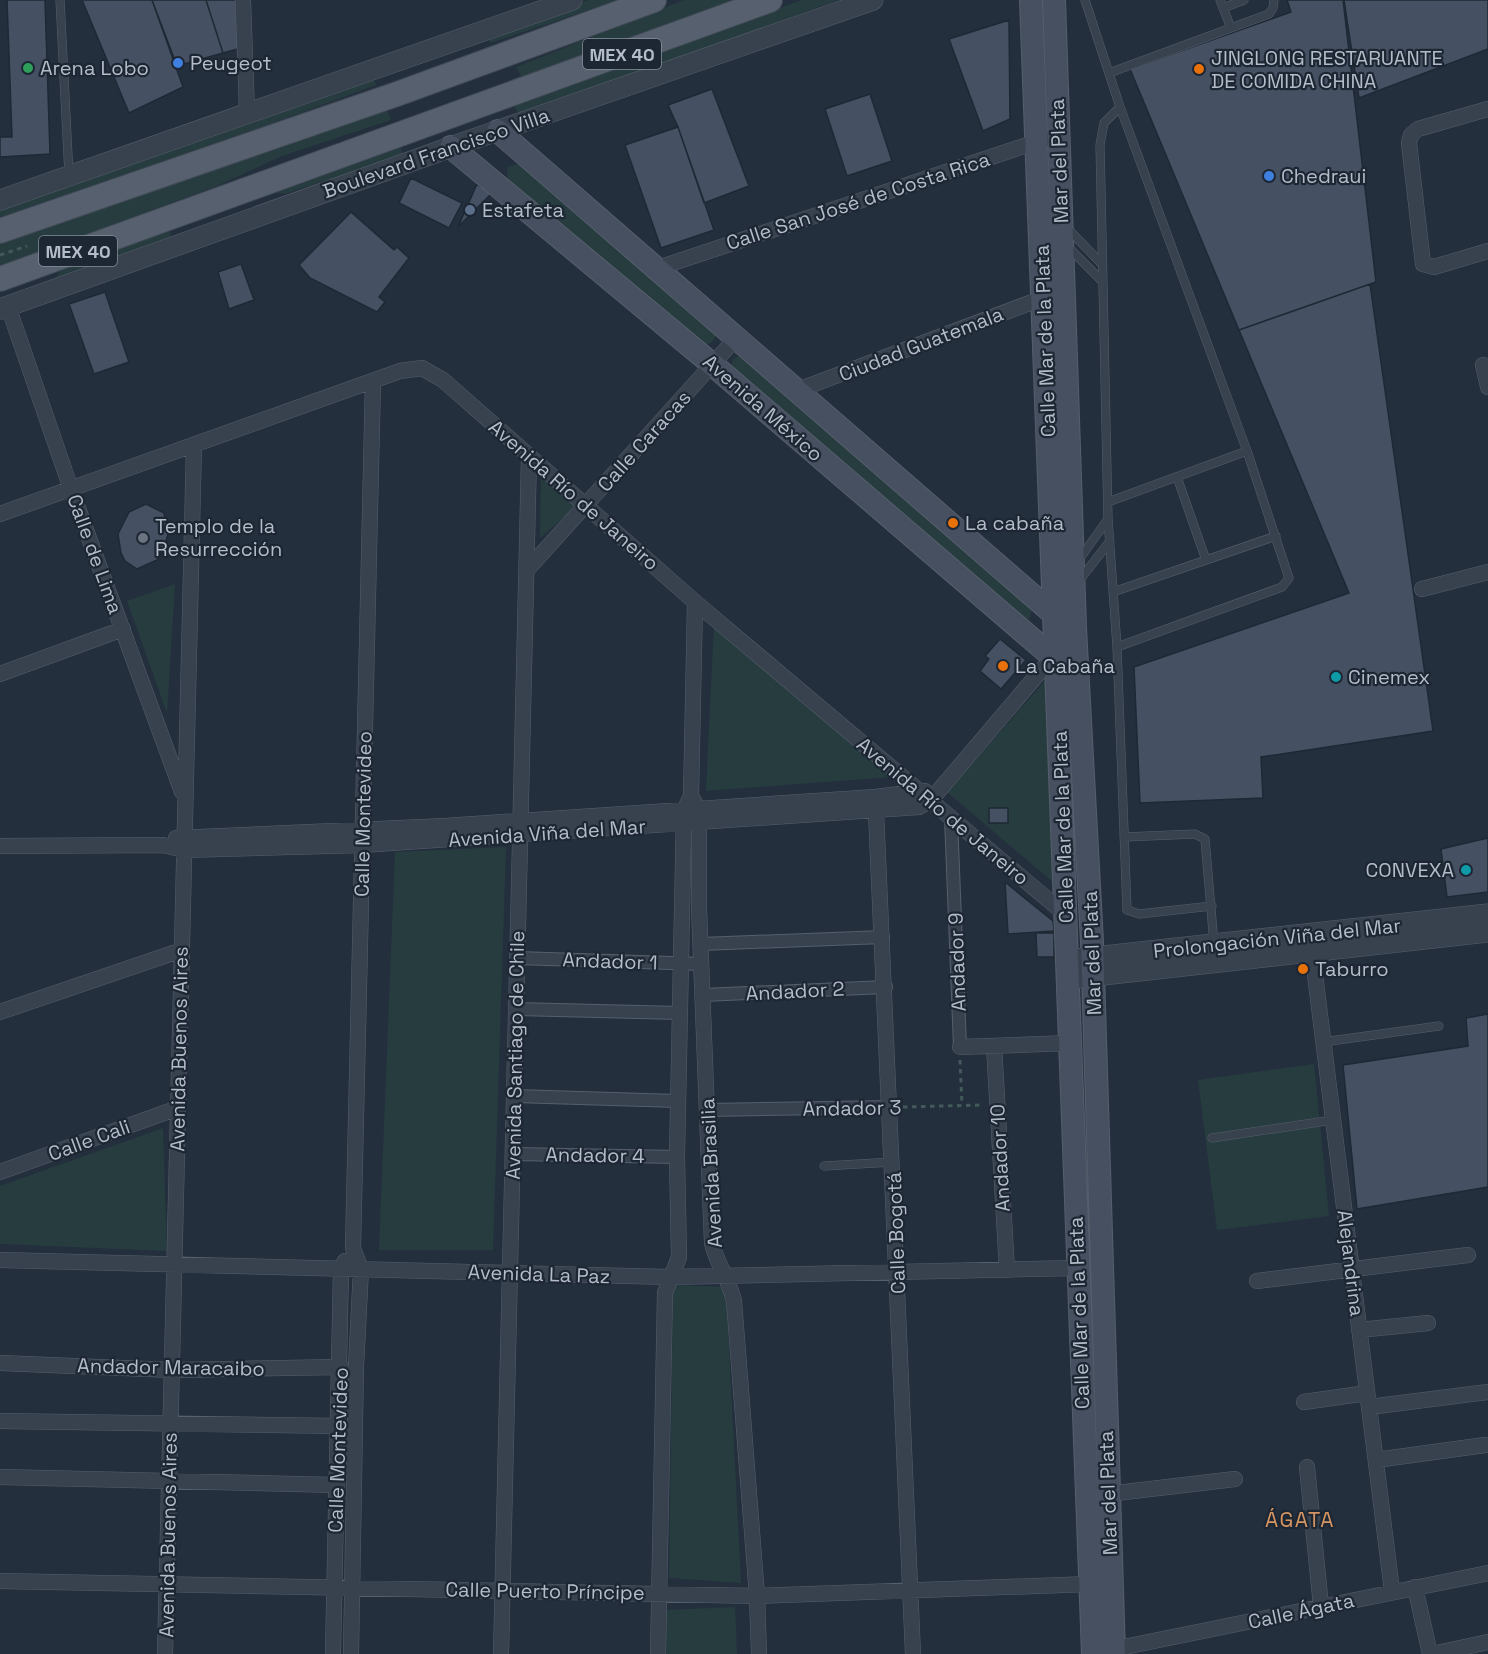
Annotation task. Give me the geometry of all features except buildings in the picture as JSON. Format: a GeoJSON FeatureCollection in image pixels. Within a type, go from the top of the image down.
{"type":"FeatureCollection","features":[{"type":"Feature","properties":{"kind":"main road","name":"MEX 40"},"geometry":{"type":"LineString","coordinates":[[0,231],[397,94],[654,0]]}},
{"type":"Feature","properties":{"kind":"main road","name":"Boulevard Francisco Villa"},"geometry":{"type":"LineString","coordinates":[[0,279],[770,0]]}},
{"type":"Feature","properties":{"kind":"main road","name":"Calle Mar de la Plata"},"geometry":{"type":"LineString","coordinates":[[1031,0],[1048,138],[1043,298],[1055,616],[1067,660],[1065,914],[1089,1584],[1107,1652]]}},
{"type":"Feature","properties":{"kind":"main road","name":"Mar del Plata"},"geometry":{"type":"LineString","coordinates":[[1054,0],[1048,138],[1061,231],[1074,577],[1075,628],[1067,660],[1093,967],[1108,1494],[1107,1652]]}},
{"type":"Feature","properties":{"kind":"main road","name":"Avenida México"},"geometry":{"type":"LineString","coordinates":[[498,131],[1055,616],[1075,628]]}},
{"type":"Feature","properties":{"kind":"main road","name":"Avenida México"},"geometry":{"type":"LineString","coordinates":[[451,147],[713,365],[1047,652],[1067,660]]}},
{"type":"Feature","properties":{"kind":"street"},"geometry":{"type":"LineString","coordinates":[[243,0],[247,112]]}},
{"type":"Feature","properties":{"kind":"street"},"geometry":{"type":"LineString","coordinates":[[0,200],[530,11],[572,0]]}},
{"type":"Feature","properties":{"kind":"street","name":"Boulevard Francisco Villa"},"geometry":{"type":"LineString","coordinates":[[4,308],[451,147],[873,0]]}},
{"type":"Feature","properties":{"kind":"street"},"geometry":{"type":"LineString","coordinates":[[1488,109],[1418,129],[1412,135],[1409,143],[1421,260],[1427,266],[1434,267],[1488,251]]}},
{"type":"Feature","properties":{"kind":"street","name":"Calle San José de Costa Rica"},"geometry":{"type":"LineString","coordinates":[[658,268],[1048,138]]}},
{"type":"Feature","properties":{"kind":"street","name":"Ciudad Guatemala"},"geometry":{"type":"LineString","coordinates":[[798,390],[1043,298]]}},
{"type":"Feature","properties":{"kind":"street","name":"Calle de Lima"},"geometry":{"type":"LineString","coordinates":[[4,308],[185,800]]}},
{"type":"Feature","properties":{"kind":"street","name":"Calle Caracas"},"geometry":{"type":"LineString","coordinates":[[527,570],[737,337]]}},
{"type":"Feature","properties":{"kind":"street"},"geometry":{"type":"LineString","coordinates":[[1483,365],[1488,387]]}},
{"type":"Feature","properties":{"kind":"street","name":"Avenida Río de Janeiro"},"geometry":{"type":"LineString","coordinates":[[0,514],[373,381],[413,368],[433,372],[696,602],[1065,914]]}},
{"type":"Feature","properties":{"kind":"street","name":"Calle Montevideo"},"geometry":{"type":"LineString","coordinates":[[351,1654],[356,1367],[361,1269],[353,1248],[373,381]]}},
{"type":"Feature","properties":{"kind":"street","name":"Avenida Buenos Aires"},"geometry":{"type":"LineString","coordinates":[[165,1654],[194,445]]}},
{"type":"Feature","properties":{"kind":"street","name":"Avenida Santiago de Chile"},"geometry":{"type":"LineString","coordinates":[[501,1654],[529,456]]}},
{"type":"Feature","properties":{"kind":"street"},"geometry":{"type":"LineString","coordinates":[[1422,589],[1488,572]]}},
{"type":"Feature","properties":{"kind":"street","name":"Avenida Brasilia"},"geometry":{"type":"LineString","coordinates":[[696,602],[691,796],[704,995],[711,1243],[718,1268],[727,1276],[734,1301],[757,1596],[759,1654]]}},
{"type":"Feature","properties":{"kind":"street"},"geometry":{"type":"LineString","coordinates":[[0,674],[123,629]]}},
{"type":"Feature","properties":{"kind":"street"},"geometry":{"type":"LineString","coordinates":[[925,796],[939,787],[1043,669],[1067,660]]}},
{"type":"Feature","properties":{"kind":"street","name":"Avenida Viña del Mar"},"geometry":{"type":"LineString","coordinates":[[692,817],[876,812],[919,807],[925,796]]}},
{"type":"Feature","properties":{"kind":"street","name":"Avenida Viña del Mar"},"geometry":{"type":"LineString","coordinates":[[0,846],[163,845],[175,838],[185,844],[362,838],[692,817],[925,796]]}},
{"type":"Feature","properties":{"kind":"street","name":"Calle Bogotá"},"geometry":{"type":"LineString","coordinates":[[876,812],[886,987],[913,1654]]}},
{"type":"Feature","properties":{"kind":"street","name":"Avenida Brasilia"},"geometry":{"type":"LineString","coordinates":[[658,1654],[665,1293],[679,1257],[677,1157],[681,963],[692,817]]}},
{"type":"Feature","properties":{"kind":"street","name":"Andador 9"},"geometry":{"type":"LineString","coordinates":[[951,818],[960,1047]]}},
{"type":"Feature","properties":{"kind":"street","name":"Prolongación Viña del Mar"},"geometry":{"type":"LineString","coordinates":[[1067,970],[1311,943],[1488,914]]}},
{"type":"Feature","properties":{"kind":"street","name":"Prolongación Viña del Mar"},"geometry":{"type":"LineString","coordinates":[[1093,967],[1214,945],[1311,943],[1488,932]]}},
{"type":"Feature","properties":{"kind":"street"},"geometry":{"type":"LineString","coordinates":[[701,944],[883,937]]}},
{"type":"Feature","properties":{"kind":"street","name":"Alejandrina"},"geometry":{"type":"LineString","coordinates":[[1311,943],[1392,1591]]}},
{"type":"Feature","properties":{"kind":"street"},"geometry":{"type":"LineString","coordinates":[[0,1012],[182,950]]}},
{"type":"Feature","properties":{"kind":"street","name":"Andador 1"},"geometry":{"type":"LineString","coordinates":[[517,958],[702,964]]}},
{"type":"Feature","properties":{"kind":"street","name":"Andador 2"},"geometry":{"type":"LineString","coordinates":[[704,995],[886,987]]}},
{"type":"Feature","properties":{"kind":"street"},"geometry":{"type":"LineString","coordinates":[[516,1009],[680,1013]]}},
{"type":"Feature","properties":{"kind":"street"},"geometry":{"type":"LineString","coordinates":[[960,1047],[1070,1043]]}},
{"type":"Feature","properties":{"kind":"street","name":"Andador 10"},"geometry":{"type":"LineString","coordinates":[[994,1046],[1007,1270]]}},
{"type":"Feature","properties":{"kind":"street"},"geometry":{"type":"LineString","coordinates":[[514,1096],[678,1101]]}},
{"type":"Feature","properties":{"kind":"street","name":"Andador 3"},"geometry":{"type":"LineString","coordinates":[[708,1110],[890,1107]]}},
{"type":"Feature","properties":{"kind":"street","name":"Calle Cali"},"geometry":{"type":"LineString","coordinates":[[0,1172],[178,1108]]}},
{"type":"Feature","properties":{"kind":"street","name":"Andador 4"},"geometry":{"type":"LineString","coordinates":[[513,1154],[677,1157]]}},
{"type":"Feature","properties":{"kind":"street","name":"Calle Montevideo"},"geometry":{"type":"LineString","coordinates":[[333,1654],[341,1368],[341,1268],[353,1248]]}},
{"type":"Feature","properties":{"kind":"street"},"geometry":{"type":"LineString","coordinates":[[1257,1281],[1468,1255]]}},
{"type":"Feature","properties":{"kind":"street","name":"Avenida La Paz"},"geometry":{"type":"LineString","coordinates":[[0,1260],[670,1277],[1078,1268]]}},
{"type":"Feature","properties":{"kind":"street"},"geometry":{"type":"LineString","coordinates":[[1359,1330],[1428,1323]]}},
{"type":"Feature","properties":{"kind":"street","name":"Andador Maracaibo"},"geometry":{"type":"LineString","coordinates":[[0,1363],[172,1370],[341,1368]]}},
{"type":"Feature","properties":{"kind":"street"},"geometry":{"type":"LineString","coordinates":[[1304,1402],[1488,1392]]}},
{"type":"Feature","properties":{"kind":"street"},"geometry":{"type":"LineString","coordinates":[[0,1421],[339,1426]]}},
{"type":"Feature","properties":{"kind":"street"},"geometry":{"type":"LineString","coordinates":[[1376,1460],[1485,1445]]}},
{"type":"Feature","properties":{"kind":"street"},"geometry":{"type":"LineString","coordinates":[[1307,1467],[1321,1606]]}},
{"type":"Feature","properties":{"kind":"street"},"geometry":{"type":"LineString","coordinates":[[0,1477],[336,1485]]}},
{"type":"Feature","properties":{"kind":"street"},"geometry":{"type":"LineString","coordinates":[[1108,1494],[1235,1479]]}},
{"type":"Feature","properties":{"kind":"street","name":"Calle Ágata"},"geometry":{"type":"LineString","coordinates":[[1107,1652],[1392,1591],[1488,1573]]}},
{"type":"Feature","properties":{"kind":"street","name":"Calle Puerto Príncipe"},"geometry":{"type":"LineString","coordinates":[[0,1581],[757,1596],[1089,1584]]}},
{"type":"Feature","properties":{"kind":"street"},"geometry":{"type":"LineString","coordinates":[[1414,1587],[1431,1654],[1488,1642]]}},
{"type":"Feature","properties":{"kind":"lane"},"geometry":{"type":"LineString","coordinates":[[60,0],[69,176]]}},
{"type":"Feature","properties":{"kind":"lane"},"geometry":{"type":"LineString","coordinates":[[1085,0],[1120,107],[1247,451],[1289,578],[1282,587],[1117,647]]}},
{"type":"Feature","properties":{"kind":"lane"},"geometry":{"type":"LineString","coordinates":[[1231,28],[1222,4],[1244,0]]}},
{"type":"Feature","properties":{"kind":"lane"},"geometry":{"type":"LineString","coordinates":[[1109,73],[1269,14],[1274,8],[1274,0]]}},
{"type":"Feature","properties":{"kind":"lane"},"geometry":{"type":"LineString","coordinates":[[1120,107],[1111,114],[1101,133],[1108,519],[1117,647],[1126,904],[1129,913],[1139,914],[1212,906]]}},
{"type":"Feature","properties":{"kind":"lane"},"geometry":{"type":"LineString","coordinates":[[1061,231],[1102,264]]}},
{"type":"Feature","properties":{"kind":"lane"},"geometry":{"type":"LineString","coordinates":[[1061,231],[1103,282]]}},
{"type":"Feature","properties":{"kind":"lane"},"geometry":{"type":"LineString","coordinates":[[1108,502],[1247,451]]}},
{"type":"Feature","properties":{"kind":"lane"},"geometry":{"type":"LineString","coordinates":[[1177,477],[1206,560]]}},
{"type":"Feature","properties":{"kind":"lane"},"geometry":{"type":"LineString","coordinates":[[1074,577],[1108,519]]}},
{"type":"Feature","properties":{"kind":"lane"},"geometry":{"type":"LineString","coordinates":[[1113,592],[1276,536]]}},
{"type":"Feature","properties":{"kind":"lane"},"geometry":{"type":"LineString","coordinates":[[1074,577],[1110,540]]}},
{"type":"Feature","properties":{"kind":"lane"},"geometry":{"type":"LineString","coordinates":[[1124,837],[1200,835],[1207,844],[1214,945]]}},
{"type":"Feature","properties":{"kind":"lane"},"geometry":{"type":"LineString","coordinates":[[1323,1042],[1439,1026]]}},
{"type":"Feature","properties":{"kind":"lane"},"geometry":{"type":"LineString","coordinates":[[1212,1138],[1333,1120]]}},
{"type":"Feature","properties":{"kind":"lane"},"geometry":{"type":"LineString","coordinates":[[824,1166],[893,1162]]}},
{"type":"Feature","properties":{"kind":"path"},"geometry":{"type":"LineString","coordinates":[[960,1047],[962,1105]]}},
{"type":"Feature","properties":{"kind":"path","name":"Andador 3"},"geometry":{"type":"LineString","coordinates":[[890,1107],[997,1104]]}},
{"type":"Feature","properties":{"kind":"green space"},"geometry":{"type":"Polygon","coordinates":[[[588,0],[618,0],[491,43],[486,37],[588,0]]]}},
{"type":"Feature","properties":{"kind":"green space"},"geometry":{"type":"Polygon","coordinates":[[[684,0],[753,0],[524,81],[516,67],[684,0]]]}},
{"type":"Feature","properties":{"kind":"green space"},"geometry":{"type":"Polygon","coordinates":[[[802,0],[839,0],[519,114],[512,103],[802,0]]]}},
{"type":"Feature","properties":{"kind":"green space"},"geometry":{"type":"Polygon","coordinates":[[[368,73],[377,85],[0,222],[0,210],[368,73]]]}},
{"type":"Feature","properties":{"kind":"green space"},"geometry":{"type":"Polygon","coordinates":[[[384,104],[391,120],[282,156],[217,186],[0,267],[0,238],[384,104]]]}},
{"type":"Feature","properties":{"kind":"green space"},"geometry":{"type":"Polygon","coordinates":[[[399,143],[403,155],[285,194],[261,190],[399,143]]]}},
{"type":"Feature","properties":{"kind":"green space"},"geometry":{"type":"Polygon","coordinates":[[[523,163],[717,334],[712,342],[706,345],[508,184],[507,167],[523,163]]]}},
{"type":"Feature","properties":{"kind":"green space"},"geometry":{"type":"Polygon","coordinates":[[[169,230],[172,238],[55,280],[62,267],[169,230]]]}},
{"type":"Feature","properties":{"kind":"green space"},"geometry":{"type":"Polygon","coordinates":[[[746,356],[1032,608],[1030,618],[1025,623],[735,372],[731,366],[733,359],[746,356]]]}},
{"type":"Feature","properties":{"kind":"green space"},"geometry":{"type":"Polygon","coordinates":[[[541,470],[580,503],[540,538],[541,470]]]}},
{"type":"Feature","properties":{"kind":"green space"},"geometry":{"type":"Polygon","coordinates":[[[175,584],[167,713],[127,601],[175,584]]]}},
{"type":"Feature","properties":{"kind":"green space"},"geometry":{"type":"Polygon","coordinates":[[[714,622],[891,777],[706,791],[714,622]]]}},
{"type":"Feature","properties":{"kind":"green space"},"geometry":{"type":"Polygon","coordinates":[[[1045,681],[1054,883],[947,792],[1045,681]]]}},
{"type":"Feature","properties":{"kind":"green space"},"geometry":{"type":"Polygon","coordinates":[[[506,847],[493,1250],[379,1250],[395,852],[506,847]]]}},
{"type":"Feature","properties":{"kind":"green space"},"geometry":{"type":"Polygon","coordinates":[[[1314,1064],[1329,1216],[1217,1230],[1198,1080],[1314,1064]]]}},
{"type":"Feature","properties":{"kind":"green space"},"geometry":{"type":"Polygon","coordinates":[[[163,1128],[167,1251],[0,1244],[0,1186],[163,1128]]]}},
{"type":"Feature","properties":{"kind":"green space"},"geometry":{"type":"Polygon","coordinates":[[[673,1285],[726,1287],[741,1583],[669,1578],[673,1285]]]}},
{"type":"Feature","properties":{"kind":"green space"},"geometry":{"type":"Polygon","coordinates":[[[735,1607],[737,1654],[665,1654],[665,1610],[735,1607]]]}},
{"type":"Feature","properties":{"kind":"place","name":"Peugeot"},"geometry":{"type":"Point","coordinates":[178,63]}},
{"type":"Feature","properties":{"kind":"place","name":"Arena Lobo"},"geometry":{"type":"Point","coordinates":[28,68]}},
{"type":"Feature","properties":{"kind":"place","name":"JINGLONG RESTARUANTE DE COMIDA CHINA"},"geometry":{"type":"Point","coordinates":[1199,69]}},
{"type":"Feature","properties":{"kind":"place","name":"Chedraui"},"geometry":{"type":"Point","coordinates":[1269,176]}},
{"type":"Feature","properties":{"kind":"place","name":"Estafeta"},"geometry":{"type":"Point","coordinates":[470,210]}},
{"type":"Feature","properties":{"kind":"place","name":"La cabaña"},"geometry":{"type":"Point","coordinates":[953,523]}},
{"type":"Feature","properties":{"kind":"place","name":"Templo de la Resurrección"},"geometry":{"type":"Point","coordinates":[143,538]}},
{"type":"Feature","properties":{"kind":"place","name":"La Cabaña"},"geometry":{"type":"Point","coordinates":[1003,666]}},
{"type":"Feature","properties":{"kind":"place","name":"Cinemex"},"geometry":{"type":"Point","coordinates":[1336,677]}},
{"type":"Feature","properties":{"kind":"place","name":"CONVEXA"},"geometry":{"type":"Point","coordinates":[1466,870]}},
{"type":"Feature","properties":{"kind":"place","name":"Taburro"},"geometry":{"type":"Point","coordinates":[1303,969]}},
{"type":"Feature","properties":{"kind":"district","name":"ÁGATA"},"geometry":{"type":"Point","coordinates":[1300,1519]}}]}
